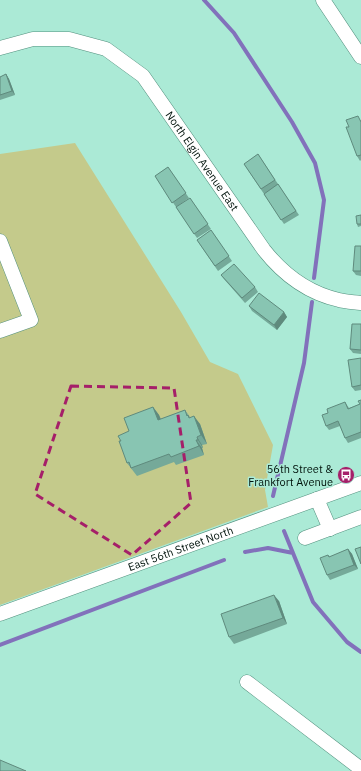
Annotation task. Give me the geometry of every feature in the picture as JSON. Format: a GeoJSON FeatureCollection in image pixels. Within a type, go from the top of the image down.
{"type":"FeatureCollection","features":[{"type":"Feature","properties":{"kind":"street"},"geometry":{"type":"LineString","coordinates":[[323,0],[361,57]]}},
{"type":"Feature","properties":{"kind":"street","name":"North Elgin Avenue East"},"geometry":{"type":"LineString","coordinates":[[0,48],[34,39],[69,39],[106,49],[144,76],[274,263],[299,284],[323,295],[340,300],[361,303]]}},
{"type":"Feature","properties":{"kind":"street"},"geometry":{"type":"LineString","coordinates":[[0,241],[31,320],[0,332]]}},
{"type":"Feature","properties":{"kind":"street","name":"East 56th Street North"},"geometry":{"type":"LineString","coordinates":[[0,614],[361,483]]}},
{"type":"Feature","properties":{"kind":"street"},"geometry":{"type":"LineString","coordinates":[[318,499],[330,529]]}},
{"type":"Feature","properties":{"kind":"street"},"geometry":{"type":"LineString","coordinates":[[305,538],[361,518]]}},
{"type":"Feature","properties":{"kind":"street"},"geometry":{"type":"LineString","coordinates":[[247,682],[361,769]]}},
{"type":"Feature","properties":{"kind":"highlighted area"},"geometry":{"type":"Polygon","coordinates":[[[71,386],[174,388],[191,503],[132,555],[35,494],[71,386]]]}},
{"type":"Feature","properties":{"kind":"green space"},"geometry":{"type":"Polygon","coordinates":[[[75,143],[181,312],[210,362],[238,374],[273,445],[265,490],[268,507],[0,605],[0,154],[75,143]]]}},
{"type":"Feature","properties":{"kind":"building"},"geometry":{"type":"Polygon","coordinates":[[[6,74],[12,91],[0,95],[0,77],[6,74]]]}},
{"type":"Feature","properties":{"kind":"building"},"geometry":{"type":"Polygon","coordinates":[[[358,116],[361,122],[361,155],[357,156],[346,127],[349,127],[346,120],[358,116]]]}},
{"type":"Feature","properties":{"kind":"building"},"geometry":{"type":"Polygon","coordinates":[[[258,154],[275,180],[261,189],[244,164],[258,154]]]}},
{"type":"Feature","properties":{"kind":"building"},"geometry":{"type":"Polygon","coordinates":[[[168,167],[186,193],[172,203],[155,176],[168,167]]]}},
{"type":"Feature","properties":{"kind":"building"},"geometry":{"type":"Polygon","coordinates":[[[278,184],[296,211],[281,220],[264,194],[278,184]]]}},
{"type":"Feature","properties":{"kind":"building"},"geometry":{"type":"Polygon","coordinates":[[[190,198],[208,224],[194,234],[176,207],[190,198]]]}},
{"type":"Feature","properties":{"kind":"building"},"geometry":{"type":"Polygon","coordinates":[[[361,215],[361,224],[357,224],[356,216],[361,215]]]}},
{"type":"Feature","properties":{"kind":"building"},"geometry":{"type":"Polygon","coordinates":[[[211,230],[229,256],[215,266],[197,240],[211,230]]]}},
{"type":"Feature","properties":{"kind":"building"},"geometry":{"type":"Polygon","coordinates":[[[355,246],[361,246],[361,271],[353,271],[355,246]]]}},
{"type":"Feature","properties":{"kind":"building"},"geometry":{"type":"Polygon","coordinates":[[[234,264],[255,287],[242,298],[221,275],[234,264]]]}},
{"type":"Feature","properties":{"kind":"building"},"geometry":{"type":"Polygon","coordinates":[[[259,293],[284,312],[274,325],[249,306],[259,293]]]}},
{"type":"Feature","properties":{"kind":"building"},"geometry":{"type":"Polygon","coordinates":[[[352,324],[361,324],[361,350],[350,349],[352,324]]]}},
{"type":"Feature","properties":{"kind":"building"},"geometry":{"type":"Polygon","coordinates":[[[361,358],[361,385],[352,387],[348,360],[361,358]]]}},
{"type":"Feature","properties":{"kind":"building"},"geometry":{"type":"Polygon","coordinates":[[[361,400],[361,432],[345,438],[338,421],[326,426],[322,415],[328,413],[327,409],[345,402],[348,409],[360,404],[358,401],[361,400]]]}},
{"type":"Feature","properties":{"kind":"building"},"geometry":{"type":"Polygon","coordinates":[[[153,407],[158,420],[185,410],[189,418],[194,416],[201,435],[197,437],[198,440],[196,440],[199,446],[171,457],[169,454],[131,468],[129,462],[127,463],[119,441],[121,441],[118,436],[129,431],[124,418],[153,407]]]}},
{"type":"Feature","properties":{"kind":"building"},"geometry":{"type":"Polygon","coordinates":[[[361,547],[361,564],[355,549],[361,547]]]}},
{"type":"Feature","properties":{"kind":"building"},"geometry":{"type":"Polygon","coordinates":[[[348,549],[354,565],[327,575],[320,558],[328,555],[329,557],[348,549]]]}},
{"type":"Feature","properties":{"kind":"building"},"geometry":{"type":"Polygon","coordinates":[[[274,595],[283,618],[229,637],[221,614],[274,595]]]}},
{"type":"Feature","properties":{"kind":"building"},"geometry":{"type":"Polygon","coordinates":[[[0,760],[26,771],[0,771],[0,760]]]}},
{"type":"Feature","properties":{"kind":"waterway"},"geometry":{"type":"LineString","coordinates":[[204,0],[234,33],[292,122],[315,163],[324,200],[314,278]]}},
{"type":"Feature","properties":{"kind":"waterway"},"geometry":{"type":"LineString","coordinates":[[273,496],[304,363],[312,302]]}},
{"type":"Feature","properties":{"kind":"waterway"},"geometry":{"type":"LineString","coordinates":[[284,531],[313,602],[347,642],[361,652]]}},
{"type":"Feature","properties":{"kind":"waterway"},"geometry":{"type":"LineString","coordinates":[[245,552],[268,548],[293,553]]}},
{"type":"Feature","properties":{"kind":"waterway"},"geometry":{"type":"LineString","coordinates":[[0,645],[224,560]]}},
{"type":"Feature","properties":{"kind":"place","name":"56th Street & Frankfort Avenue"},"geometry":{"type":"Point","coordinates":[346,475]}}]}
